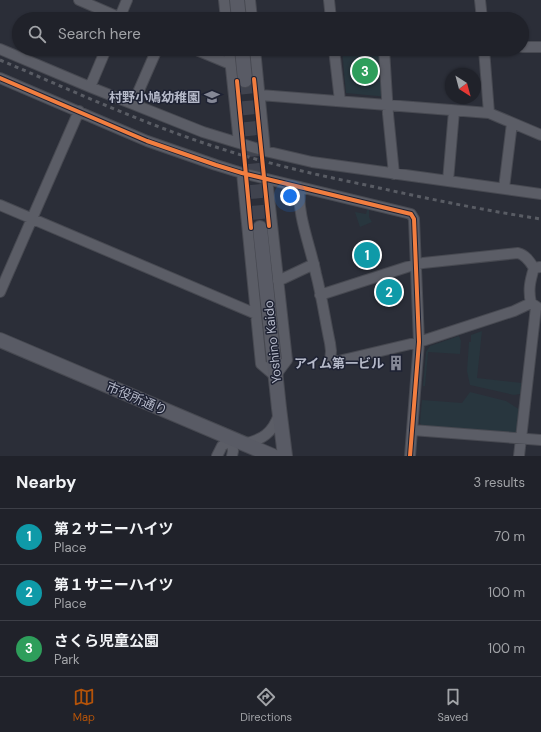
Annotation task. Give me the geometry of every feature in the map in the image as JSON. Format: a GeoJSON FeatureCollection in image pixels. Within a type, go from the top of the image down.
{"type":"FeatureCollection","features":[{"type":"Feature","properties":{"kind":"street"},"geometry":{"type":"LineString","coordinates":[[79,0],[107,12]]}},
{"type":"Feature","properties":{"kind":"street"},"geometry":{"type":"LineString","coordinates":[[123,12],[127,0]]}},
{"type":"Feature","properties":{"kind":"street"},"geometry":{"type":"LineString","coordinates":[[224,0],[225,12]]}},
{"type":"Feature","properties":{"kind":"street"},"geometry":{"type":"LineString","coordinates":[[237,0],[238,12]]}},
{"type":"Feature","properties":{"kind":"street"},"geometry":{"type":"LineString","coordinates":[[250,0],[251,12]]}},
{"type":"Feature","properties":{"kind":"street"},"geometry":{"type":"LineString","coordinates":[[329,0],[330,12]]}},
{"type":"Feature","properties":{"kind":"street"},"geometry":{"type":"LineString","coordinates":[[480,0],[481,12]]}},
{"type":"Feature","properties":{"kind":"street"},"geometry":{"type":"LineString","coordinates":[[529,47],[541,48]]}},
{"type":"Feature","properties":{"kind":"street"},"geometry":{"type":"LineString","coordinates":[[0,49],[12,54]]}},
{"type":"Feature","properties":{"kind":"street"},"geometry":{"type":"LineString","coordinates":[[17,56],[203,132],[265,151],[312,162],[541,194]]}},
{"type":"Feature","properties":{"kind":"street"},"geometry":{"type":"LineString","coordinates":[[90,87],[103,56]]}},
{"type":"Feature","properties":{"kind":"street"},"geometry":{"type":"LineString","coordinates":[[134,104],[154,56]]}},
{"type":"Feature","properties":{"kind":"street"},"geometry":{"type":"LineString","coordinates":[[211,56],[230,64]]}},
{"type":"Feature","properties":{"kind":"street"},"geometry":{"type":"LineString","coordinates":[[229,56],[238,143]]}},
{"type":"Feature","properties":{"kind":"street"},"geometry":{"type":"LineString","coordinates":[[243,56],[245,80]]}},
{"type":"Feature","properties":{"kind":"street"},"geometry":{"type":"LineString","coordinates":[[256,56],[265,151]]}},
{"type":"Feature","properties":{"kind":"street"},"geometry":{"type":"LineString","coordinates":[[335,56],[340,101]]}},
{"type":"Feature","properties":{"kind":"street"},"geometry":{"type":"LineString","coordinates":[[384,56],[394,174]]}},
{"type":"Feature","properties":{"kind":"street"},"geometry":{"type":"LineString","coordinates":[[485,56],[489,113]]}},
{"type":"Feature","properties":{"kind":"street"},"geometry":{"type":"LineString","coordinates":[[0,78],[147,141],[216,165],[242,173],[408,212],[411,214],[414,219],[419,342],[410,456]]}},
{"type":"Feature","properties":{"kind":"street"},"geometry":{"type":"LineString","coordinates":[[260,95],[489,113],[541,135]]}},
{"type":"Feature","properties":{"kind":"street"},"geometry":{"type":"LineString","coordinates":[[448,181],[454,110]]}},
{"type":"Feature","properties":{"kind":"street"},"geometry":{"type":"LineString","coordinates":[[0,292],[79,112]]}},
{"type":"Feature","properties":{"kind":"street"},"geometry":{"type":"LineString","coordinates":[[504,188],[512,123]]}},
{"type":"Feature","properties":{"kind":"street"},"geometry":{"type":"LineString","coordinates":[[242,173],[261,364],[276,376],[286,360],[267,179]]}},
{"type":"Feature","properties":{"kind":"street"},"geometry":{"type":"LineString","coordinates":[[300,187],[299,196],[303,221],[314,264],[330,347],[330,363],[419,342],[514,311],[536,306]]}},
{"type":"Feature","properties":{"kind":"street"},"geometry":{"type":"LineString","coordinates":[[0,205],[256,314]]}},
{"type":"Feature","properties":{"kind":"street","name":"Yoshino Kaido"},"geometry":{"type":"LineString","coordinates":[[260,228],[279,413],[285,456]]}},
{"type":"Feature","properties":{"kind":"street"},"geometry":{"type":"LineString","coordinates":[[320,296],[423,263],[518,253],[524,255],[538,268],[531,277],[529,293],[536,306],[519,456]]}},
{"type":"Feature","properties":{"kind":"street"},"geometry":{"type":"LineString","coordinates":[[278,281],[314,264]]}},
{"type":"Feature","properties":{"kind":"street","name":"市役所通り"},"geometry":{"type":"LineString","coordinates":[[0,340],[273,456]]}},
{"type":"Feature","properties":{"kind":"street"},"geometry":{"type":"LineString","coordinates":[[217,456],[222,446],[237,441],[254,442],[265,436],[274,426],[279,413]]}},
{"type":"Feature","properties":{"kind":"street"},"geometry":{"type":"LineString","coordinates":[[412,430],[541,440]]}},
{"type":"Feature","properties":{"kind":"street"},"geometry":{"type":"LineString","coordinates":[[232,456],[237,441]]}},
{"type":"Feature","properties":{"kind":"shaded area"},"geometry":{"type":"Polygon","coordinates":[[[343,56],[385,56],[388,97],[346,93],[343,56]]]}},
{"type":"Feature","properties":{"kind":"shaded area"},"geometry":{"type":"Polygon","coordinates":[[[367,210],[369,210],[369,217],[372,222],[360,227],[355,212],[366,214],[367,210]]]}},
{"type":"Feature","properties":{"kind":"shaded area"},"geometry":{"type":"Polygon","coordinates":[[[482,331],[477,378],[522,383],[520,394],[514,395],[470,385],[467,371],[469,342],[471,342],[471,335],[482,331]]]}},
{"type":"Feature","properties":{"kind":"shaded area"},"geometry":{"type":"Polygon","coordinates":[[[459,336],[461,341],[460,354],[428,352],[425,386],[423,386],[426,352],[430,346],[459,336]]]}},
{"type":"Feature","properties":{"kind":"shaded area"},"geometry":{"type":"Polygon","coordinates":[[[470,392],[506,401],[520,410],[518,431],[514,434],[423,427],[420,423],[422,400],[462,403],[470,392]]]}},
{"type":"Feature","properties":{"kind":"tunnel"},"geometry":{"type":"LineString","coordinates":[[245,80],[260,228]]}},
{"type":"Feature","properties":{"kind":"railway"},"geometry":{"type":"LineString","coordinates":[[0,60],[194,140],[240,154],[311,173],[410,195],[541,219]]}},
{"type":"Feature","properties":{"kind":"cycle path"},"geometry":{"type":"LineString","coordinates":[[0,78],[147,141],[216,165],[242,173],[411,214],[414,219],[419,342],[410,456]]}},
{"type":"Feature","properties":{"kind":"cycle path"},"geometry":{"type":"LineString","coordinates":[[254,79],[269,226]]}},
{"type":"Feature","properties":{"kind":"cycle path"},"geometry":{"type":"LineString","coordinates":[[237,81],[251,228]]}},
{"type":"Feature","properties":{"kind":"place","name":"さくら児童公園"},"geometry":{"type":"Point","coordinates":[365,71]}},
{"type":"Feature","properties":{"kind":"place","name":"村野小鳩幼稚園"},"geometry":{"type":"Point","coordinates":[212,97]}},
{"type":"Feature","properties":{"kind":"place","name":"第２サニーハイツ"},"geometry":{"type":"Point","coordinates":[367,255]}},
{"type":"Feature","properties":{"kind":"place","name":"第１サニーハイツ"},"geometry":{"type":"Point","coordinates":[389,292]}},
{"type":"Feature","properties":{"kind":"place","name":"アイム第一ビル"},"geometry":{"type":"Point","coordinates":[396,363]}}]}
